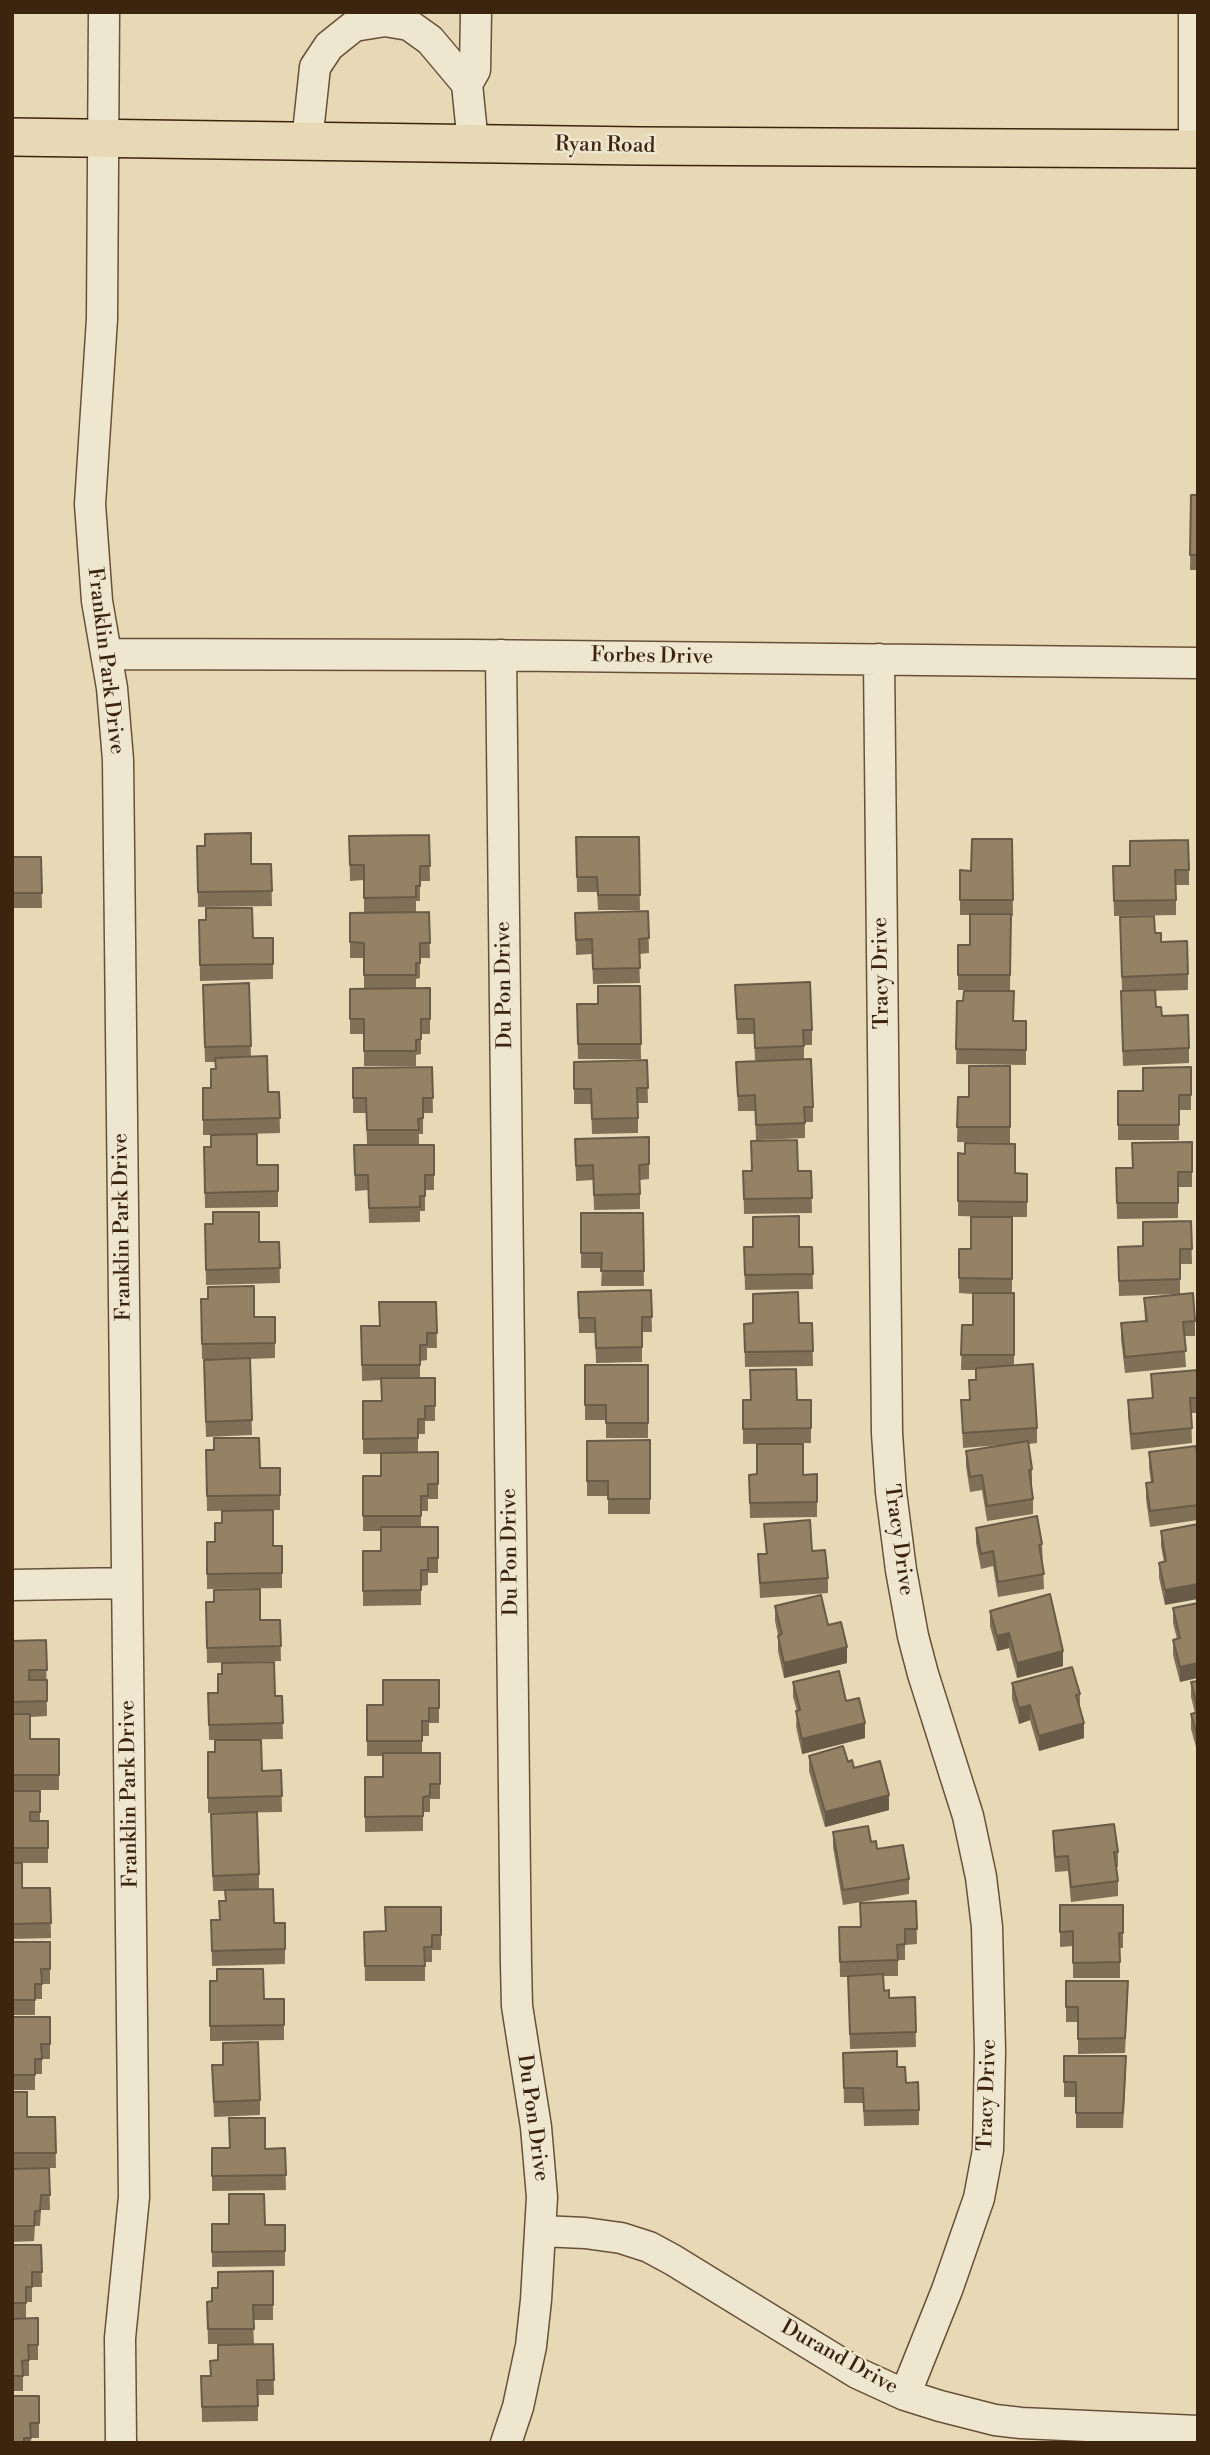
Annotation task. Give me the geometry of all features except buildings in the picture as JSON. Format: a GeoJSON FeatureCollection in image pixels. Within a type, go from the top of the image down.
{"type":"FeatureCollection","features":[{"type":"Feature","properties":{"kind":"main road","name":"Ryan Road"},"geometry":{"type":"LineString","coordinates":[[12,137],[473,144],[1196,149]]}},
{"type":"Feature","properties":{"kind":"street","name":"Franklin Park Drive"},"geometry":{"type":"LineString","coordinates":[[104,12],[102,319],[90,504],[97,601],[112,688],[118,760],[134,2197],[120,2338],[121,2443]]}},
{"type":"Feature","properties":{"kind":"street"},"geometry":{"type":"LineString","coordinates":[[467,84],[475,70],[476,12]]}},
{"type":"Feature","properties":{"kind":"street"},"geometry":{"type":"LineString","coordinates":[[1194,12],[1196,149]]}},
{"type":"Feature","properties":{"kind":"street"},"geometry":{"type":"LineString","coordinates":[[307,142],[315,68],[329,46],[354,26],[385,21],[409,25],[430,40],[467,84],[473,144]]}},
{"type":"Feature","properties":{"kind":"street","name":"Forbes Drive"},"geometry":{"type":"LineString","coordinates":[[106,654],[501,655],[1198,663]]}},
{"type":"Feature","properties":{"kind":"street","name":"Du Pon Drive"},"geometry":{"type":"LineString","coordinates":[[501,655],[517,2006],[541,2169],[541,2231],[531,2346],[518,2407],[506,2443]]}},
{"type":"Feature","properties":{"kind":"street","name":"Tracy Drive"},"geometry":{"type":"LineString","coordinates":[[879,659],[887,1433],[891,1492],[899,1559],[913,1636],[968,1816],[981,1877],[987,1927],[991,2102],[988,2150],[979,2198],[959,2260],[905,2395]]}},
{"type":"Feature","properties":{"kind":"street"},"geometry":{"type":"LineString","coordinates":[[12,1585],[127,1583]]}},
{"type":"Feature","properties":{"kind":"street","name":"Durand Drive"},"geometry":{"type":"LineString","coordinates":[[541,2231],[621,2238],[649,2247],[835,2360],[905,2395],[961,2412],[1021,2423],[1198,2431]]}}]}
